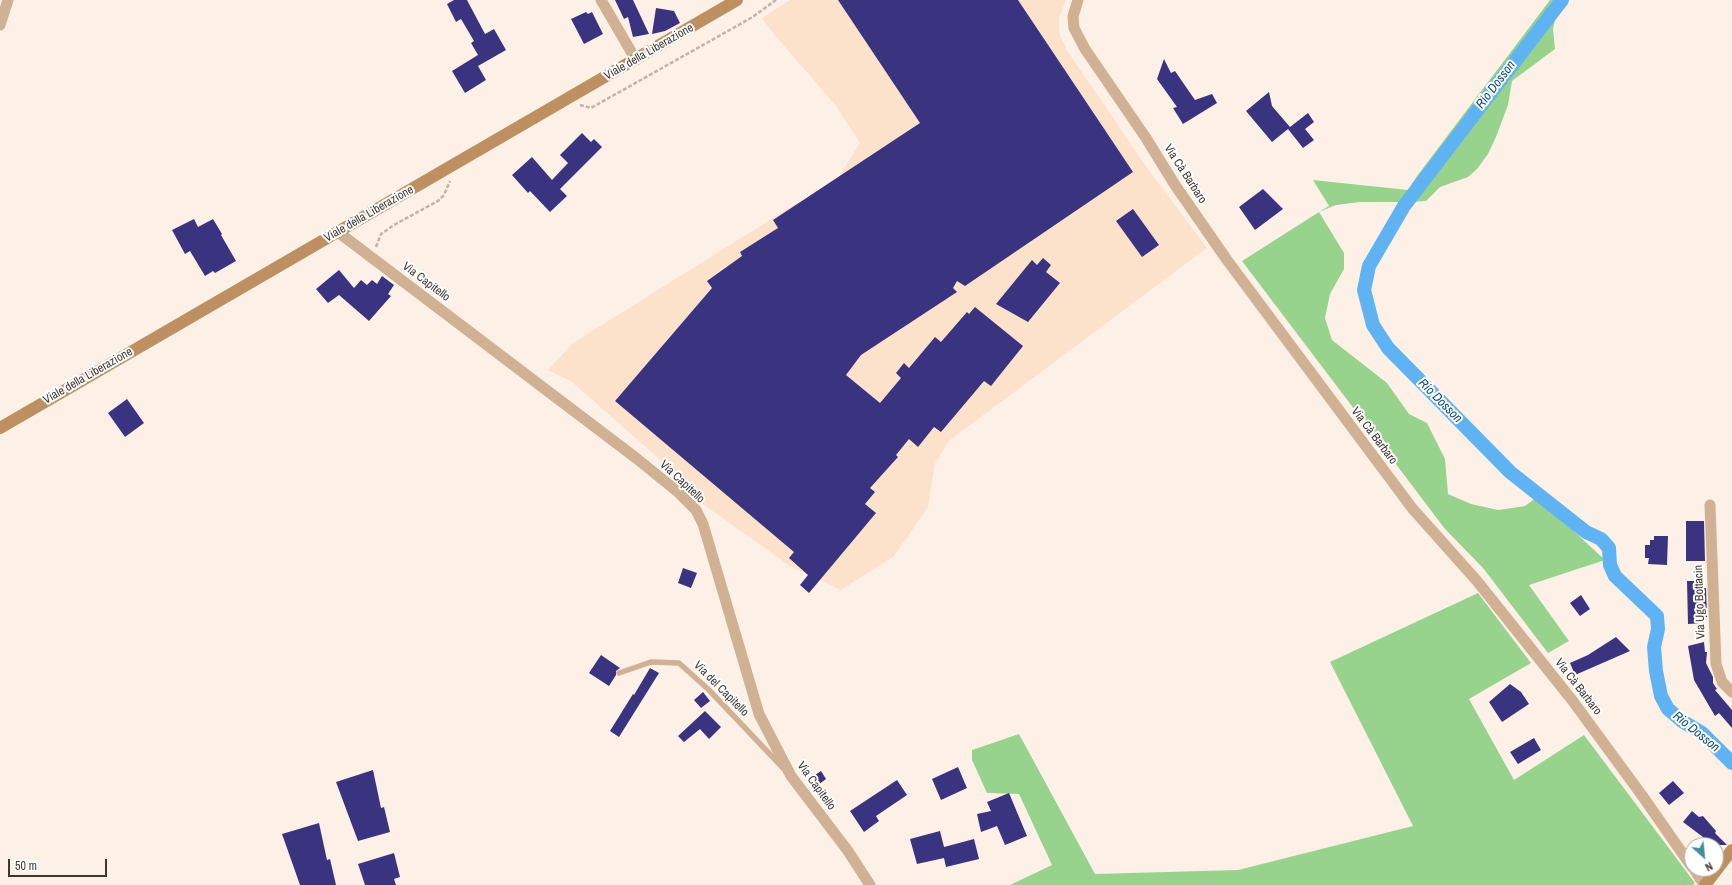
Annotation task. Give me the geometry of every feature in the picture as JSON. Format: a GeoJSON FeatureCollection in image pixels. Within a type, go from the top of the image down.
{"type":"FeatureCollection","features":[{"type":"Feature","properties":{"kind":"street"},"geometry":{"type":"LineString","coordinates":[[0,25],[8,0]]}},
{"type":"Feature","properties":{"kind":"street"},"geometry":{"type":"LineString","coordinates":[[601,0],[636,60]]}},
{"type":"Feature","properties":{"kind":"street","name":"Viale della Liberazione"},"geometry":{"type":"LineString","coordinates":[[0,428],[737,0]]}},
{"type":"Feature","properties":{"kind":"street","name":"Via Cà Barbaro"},"geometry":{"type":"LineString","coordinates":[[1078,0],[1073,16],[1074,28],[1085,50],[1146,138],[1175,185],[1227,260],[1412,508],[1477,581],[1572,700],[1684,855]]}},
{"type":"Feature","properties":{"kind":"street","name":"Via Capitello"},"geometry":{"type":"LineString","coordinates":[[338,232],[636,458],[678,492],[696,510],[703,524],[759,714],[791,776],[848,851],[870,885]]}},
{"type":"Feature","properties":{"kind":"street","name":"Via Ugo Bottacin"},"geometry":{"type":"LineString","coordinates":[[1710,505],[1716,664],[1722,682],[1732,692]]}},
{"type":"Feature","properties":{"kind":"street"},"geometry":{"type":"LineString","coordinates":[[1706,885],[1732,850]]}},
{"type":"Feature","properties":{"kind":"street","name":"Via Cà Barbaro"},"geometry":{"type":"LineString","coordinates":[[1699,877],[1706,885]]}},
{"type":"Feature","properties":{"kind":"lane","name":"Via del Capitello"},"geometry":{"type":"LineString","coordinates":[[619,673],[651,662],[679,663],[709,690],[791,776]]}},
{"type":"Feature","properties":{"kind":"path"},"geometry":{"type":"LineString","coordinates":[[578,105],[591,108],[751,18],[776,0]]}},
{"type":"Feature","properties":{"kind":"path"},"geometry":{"type":"LineString","coordinates":[[376,248],[381,234],[394,225],[438,201],[444,195],[451,179]]}},
{"type":"Feature","properties":{"kind":"shaded area"},"geometry":{"type":"Polygon","coordinates":[[[790,0],[1066,0],[1059,18],[1059,33],[1068,52],[1148,169],[1207,248],[950,440],[935,463],[928,507],[894,556],[841,590],[790,566],[700,502],[687,485],[664,463],[572,382],[548,370],[573,343],[797,203],[809,203],[835,183],[860,143],[837,107],[772,32],[762,18],[790,0]]]}},
{"type":"Feature","properties":{"kind":"green space"},"geometry":{"type":"Polygon","coordinates":[[[1550,0],[1562,0],[1559,1],[1553,29],[1555,49],[1512,81],[1508,105],[1496,137],[1488,154],[1477,169],[1468,177],[1440,187],[1426,201],[1360,202],[1336,205],[1319,212],[1329,206],[1313,180],[1408,190],[1550,0]]]}},
{"type":"Feature","properties":{"kind":"green space"},"geometry":{"type":"Polygon","coordinates":[[[1319,212],[1344,253],[1344,269],[1330,294],[1325,318],[1332,340],[1387,383],[1409,414],[1427,423],[1445,459],[1448,494],[1471,504],[1498,510],[1525,506],[1537,497],[1605,560],[1529,585],[1569,641],[1548,653],[1483,568],[1445,529],[1242,261],[1319,212]]]}},
{"type":"Feature","properties":{"kind":"green space"},"geometry":{"type":"Polygon","coordinates":[[[1478,593],[1531,663],[1469,699],[1514,780],[1584,735],[1684,868],[1684,877],[1690,877],[1695,883],[1692,885],[1010,885],[1052,865],[1019,794],[987,793],[972,760],[972,750],[1019,734],[1095,874],[1238,870],[1413,826],[1330,662],[1478,593]]]}},
{"type":"Feature","properties":{"kind":"building"},"geometry":{"type":"Polygon","coordinates":[[[454,0],[467,0],[485,34],[494,29],[506,50],[478,66],[486,80],[465,93],[452,71],[478,55],[471,43],[474,41],[461,19],[456,22],[447,4],[454,0]]]}},
{"type":"Feature","properties":{"kind":"building"},"geometry":{"type":"Polygon","coordinates":[[[615,0],[633,0],[649,34],[633,37],[628,17],[624,19],[615,0]]]}},
{"type":"Feature","properties":{"kind":"building"},"geometry":{"type":"Polygon","coordinates":[[[838,0],[1018,0],[1133,172],[965,286],[957,281],[953,288],[957,292],[861,355],[846,375],[880,403],[901,378],[896,373],[904,363],[909,368],[935,337],[941,342],[967,312],[969,314],[975,307],[1023,346],[991,386],[984,381],[941,432],[934,427],[918,447],[909,439],[896,455],[898,457],[870,488],[875,492],[865,504],[876,513],[809,593],[800,585],[808,575],[789,558],[794,552],[615,401],[712,288],[707,281],[742,256],[740,252],[778,228],[773,220],[920,123],[838,0]]]}},
{"type":"Feature","properties":{"kind":"building"},"geometry":{"type":"Polygon","coordinates":[[[656,8],[674,11],[680,23],[665,31],[652,34],[656,8]]]}},
{"type":"Feature","properties":{"kind":"building"},"geometry":{"type":"Polygon","coordinates":[[[586,12],[588,14],[592,12],[603,34],[584,44],[571,19],[586,12]]]}},
{"type":"Feature","properties":{"kind":"building"},"geometry":{"type":"Polygon","coordinates":[[[1164,59],[1171,73],[1175,71],[1195,100],[1212,94],[1217,103],[1183,124],[1173,108],[1177,107],[1157,79],[1164,59]]]}},
{"type":"Feature","properties":{"kind":"building"},"geometry":{"type":"Polygon","coordinates":[[[1269,92],[1272,106],[1290,127],[1308,113],[1314,122],[1305,129],[1314,140],[1303,148],[1288,129],[1272,142],[1246,111],[1269,92]]]}},
{"type":"Feature","properties":{"kind":"building"},"geometry":{"type":"Polygon","coordinates":[[[582,133],[591,142],[594,139],[602,147],[560,189],[567,196],[550,212],[530,191],[528,193],[512,175],[532,157],[552,180],[568,163],[560,155],[582,133]]]}},
{"type":"Feature","properties":{"kind":"building"},"geometry":{"type":"Polygon","coordinates":[[[1263,189],[1283,209],[1255,230],[1239,207],[1263,189]]]}},
{"type":"Feature","properties":{"kind":"building"},"geometry":{"type":"Polygon","coordinates":[[[1133,209],[1159,245],[1142,257],[1116,221],[1133,209]]]}},
{"type":"Feature","properties":{"kind":"building"},"geometry":{"type":"Polygon","coordinates":[[[194,219],[198,227],[213,219],[236,261],[215,273],[213,271],[205,276],[190,251],[185,254],[172,230],[194,219]]]}},
{"type":"Feature","properties":{"kind":"building"},"geometry":{"type":"Polygon","coordinates":[[[1043,258],[1051,265],[1046,272],[1060,283],[1028,322],[996,304],[1032,260],[1037,265],[1043,258]]]}},
{"type":"Feature","properties":{"kind":"building"},"geometry":{"type":"Polygon","coordinates":[[[339,270],[354,288],[361,280],[367,285],[372,280],[377,284],[382,276],[394,285],[388,294],[391,296],[369,321],[339,295],[328,303],[316,289],[339,270]]]}},
{"type":"Feature","properties":{"kind":"building"},"geometry":{"type":"Polygon","coordinates":[[[127,399],[144,423],[125,437],[108,413],[127,399]]]}},
{"type":"Feature","properties":{"kind":"building"},"geometry":{"type":"Polygon","coordinates":[[[1686,521],[1704,521],[1705,561],[1686,561],[1686,521]]]}},
{"type":"Feature","properties":{"kind":"building"},"geometry":{"type":"Polygon","coordinates":[[[1654,536],[1668,536],[1667,565],[1648,564],[1649,558],[1645,558],[1645,545],[1650,545],[1650,540],[1654,540],[1654,536]]]}},
{"type":"Feature","properties":{"kind":"building"},"geometry":{"type":"Polygon","coordinates":[[[683,568],[697,573],[691,588],[678,583],[683,568]]]}},
{"type":"Feature","properties":{"kind":"building"},"geometry":{"type":"Polygon","coordinates":[[[1687,581],[1703,581],[1703,588],[1706,588],[1707,617],[1704,617],[1704,623],[1688,624],[1687,581]]]}},
{"type":"Feature","properties":{"kind":"building"},"geometry":{"type":"Polygon","coordinates":[[[1581,595],[1590,609],[1580,616],[1570,603],[1581,595]]]}},
{"type":"Feature","properties":{"kind":"building"},"geometry":{"type":"Polygon","coordinates":[[[1616,637],[1630,651],[1575,675],[1570,663],[1588,655],[1616,637]]]}},
{"type":"Feature","properties":{"kind":"building"},"geometry":{"type":"Polygon","coordinates":[[[1704,642],[1705,652],[1707,652],[1706,663],[1713,677],[1713,683],[1717,689],[1715,690],[1732,710],[1732,728],[1719,713],[1715,716],[1694,680],[1688,646],[1704,642]]]}},
{"type":"Feature","properties":{"kind":"building"},"geometry":{"type":"Polygon","coordinates":[[[601,655],[620,668],[616,671],[616,675],[609,686],[589,673],[601,655]]]}},
{"type":"Feature","properties":{"kind":"building"},"geometry":{"type":"Polygon","coordinates":[[[650,668],[659,673],[619,737],[610,731],[650,668]]]}},
{"type":"Feature","properties":{"kind":"building"},"geometry":{"type":"Polygon","coordinates":[[[1510,684],[1521,692],[1529,704],[1502,722],[1489,702],[1510,684]]]}},
{"type":"Feature","properties":{"kind":"building"},"geometry":{"type":"Polygon","coordinates":[[[703,692],[710,701],[701,708],[694,700],[703,692]]]}},
{"type":"Feature","properties":{"kind":"building"},"geometry":{"type":"Polygon","coordinates":[[[705,711],[721,727],[709,739],[700,729],[684,742],[678,736],[705,711]]]}},
{"type":"Feature","properties":{"kind":"building"},"geometry":{"type":"Polygon","coordinates":[[[1534,738],[1541,750],[1518,764],[1510,752],[1534,738]]]}},
{"type":"Feature","properties":{"kind":"building"},"geometry":{"type":"Polygon","coordinates":[[[958,767],[967,788],[941,800],[932,779],[958,767]]]}},
{"type":"Feature","properties":{"kind":"building"},"geometry":{"type":"Polygon","coordinates":[[[373,770],[381,808],[384,807],[390,832],[358,841],[336,782],[373,770]]]}},
{"type":"Feature","properties":{"kind":"building"},"geometry":{"type":"Polygon","coordinates":[[[821,771],[826,779],[818,785],[812,777],[821,771]]]}},
{"type":"Feature","properties":{"kind":"building"},"geometry":{"type":"Polygon","coordinates":[[[897,780],[907,795],[876,816],[879,821],[864,832],[850,811],[897,780]]]}},
{"type":"Feature","properties":{"kind":"building"},"geometry":{"type":"Polygon","coordinates":[[[1673,781],[1684,793],[1669,805],[1659,793],[1673,781]]]}},
{"type":"Feature","properties":{"kind":"building"},"geometry":{"type":"Polygon","coordinates":[[[1009,793],[1027,836],[1005,845],[997,826],[981,832],[977,814],[991,811],[987,802],[1009,793]]]}},
{"type":"Feature","properties":{"kind":"building"},"geometry":{"type":"Polygon","coordinates":[[[1692,811],[1699,817],[1703,816],[1716,831],[1715,833],[1719,837],[1703,837],[1683,822],[1692,811]]]}},
{"type":"Feature","properties":{"kind":"building"},"geometry":{"type":"Polygon","coordinates":[[[319,823],[327,860],[330,859],[336,885],[300,885],[282,834],[319,823]]]}},
{"type":"Feature","properties":{"kind":"building"},"geometry":{"type":"Polygon","coordinates":[[[940,831],[944,847],[974,839],[979,859],[946,867],[944,858],[917,864],[910,839],[940,831]]]}},
{"type":"Feature","properties":{"kind":"building"},"geometry":{"type":"Polygon","coordinates":[[[394,853],[400,877],[394,879],[396,885],[365,885],[358,864],[394,853]]]}},
{"type":"Feature","properties":{"kind":"waterway","name":"Rio Dosson"},"geometry":{"type":"LineString","coordinates":[[1562,0],[1404,206],[1369,266],[1364,290],[1373,325],[1388,348],[1510,472],[1586,532],[1601,539],[1609,548],[1610,565],[1615,576],[1657,616],[1658,629],[1654,647],[1656,671],[1661,696],[1668,709],[1682,721],[1702,733],[1732,763]]}}]}
